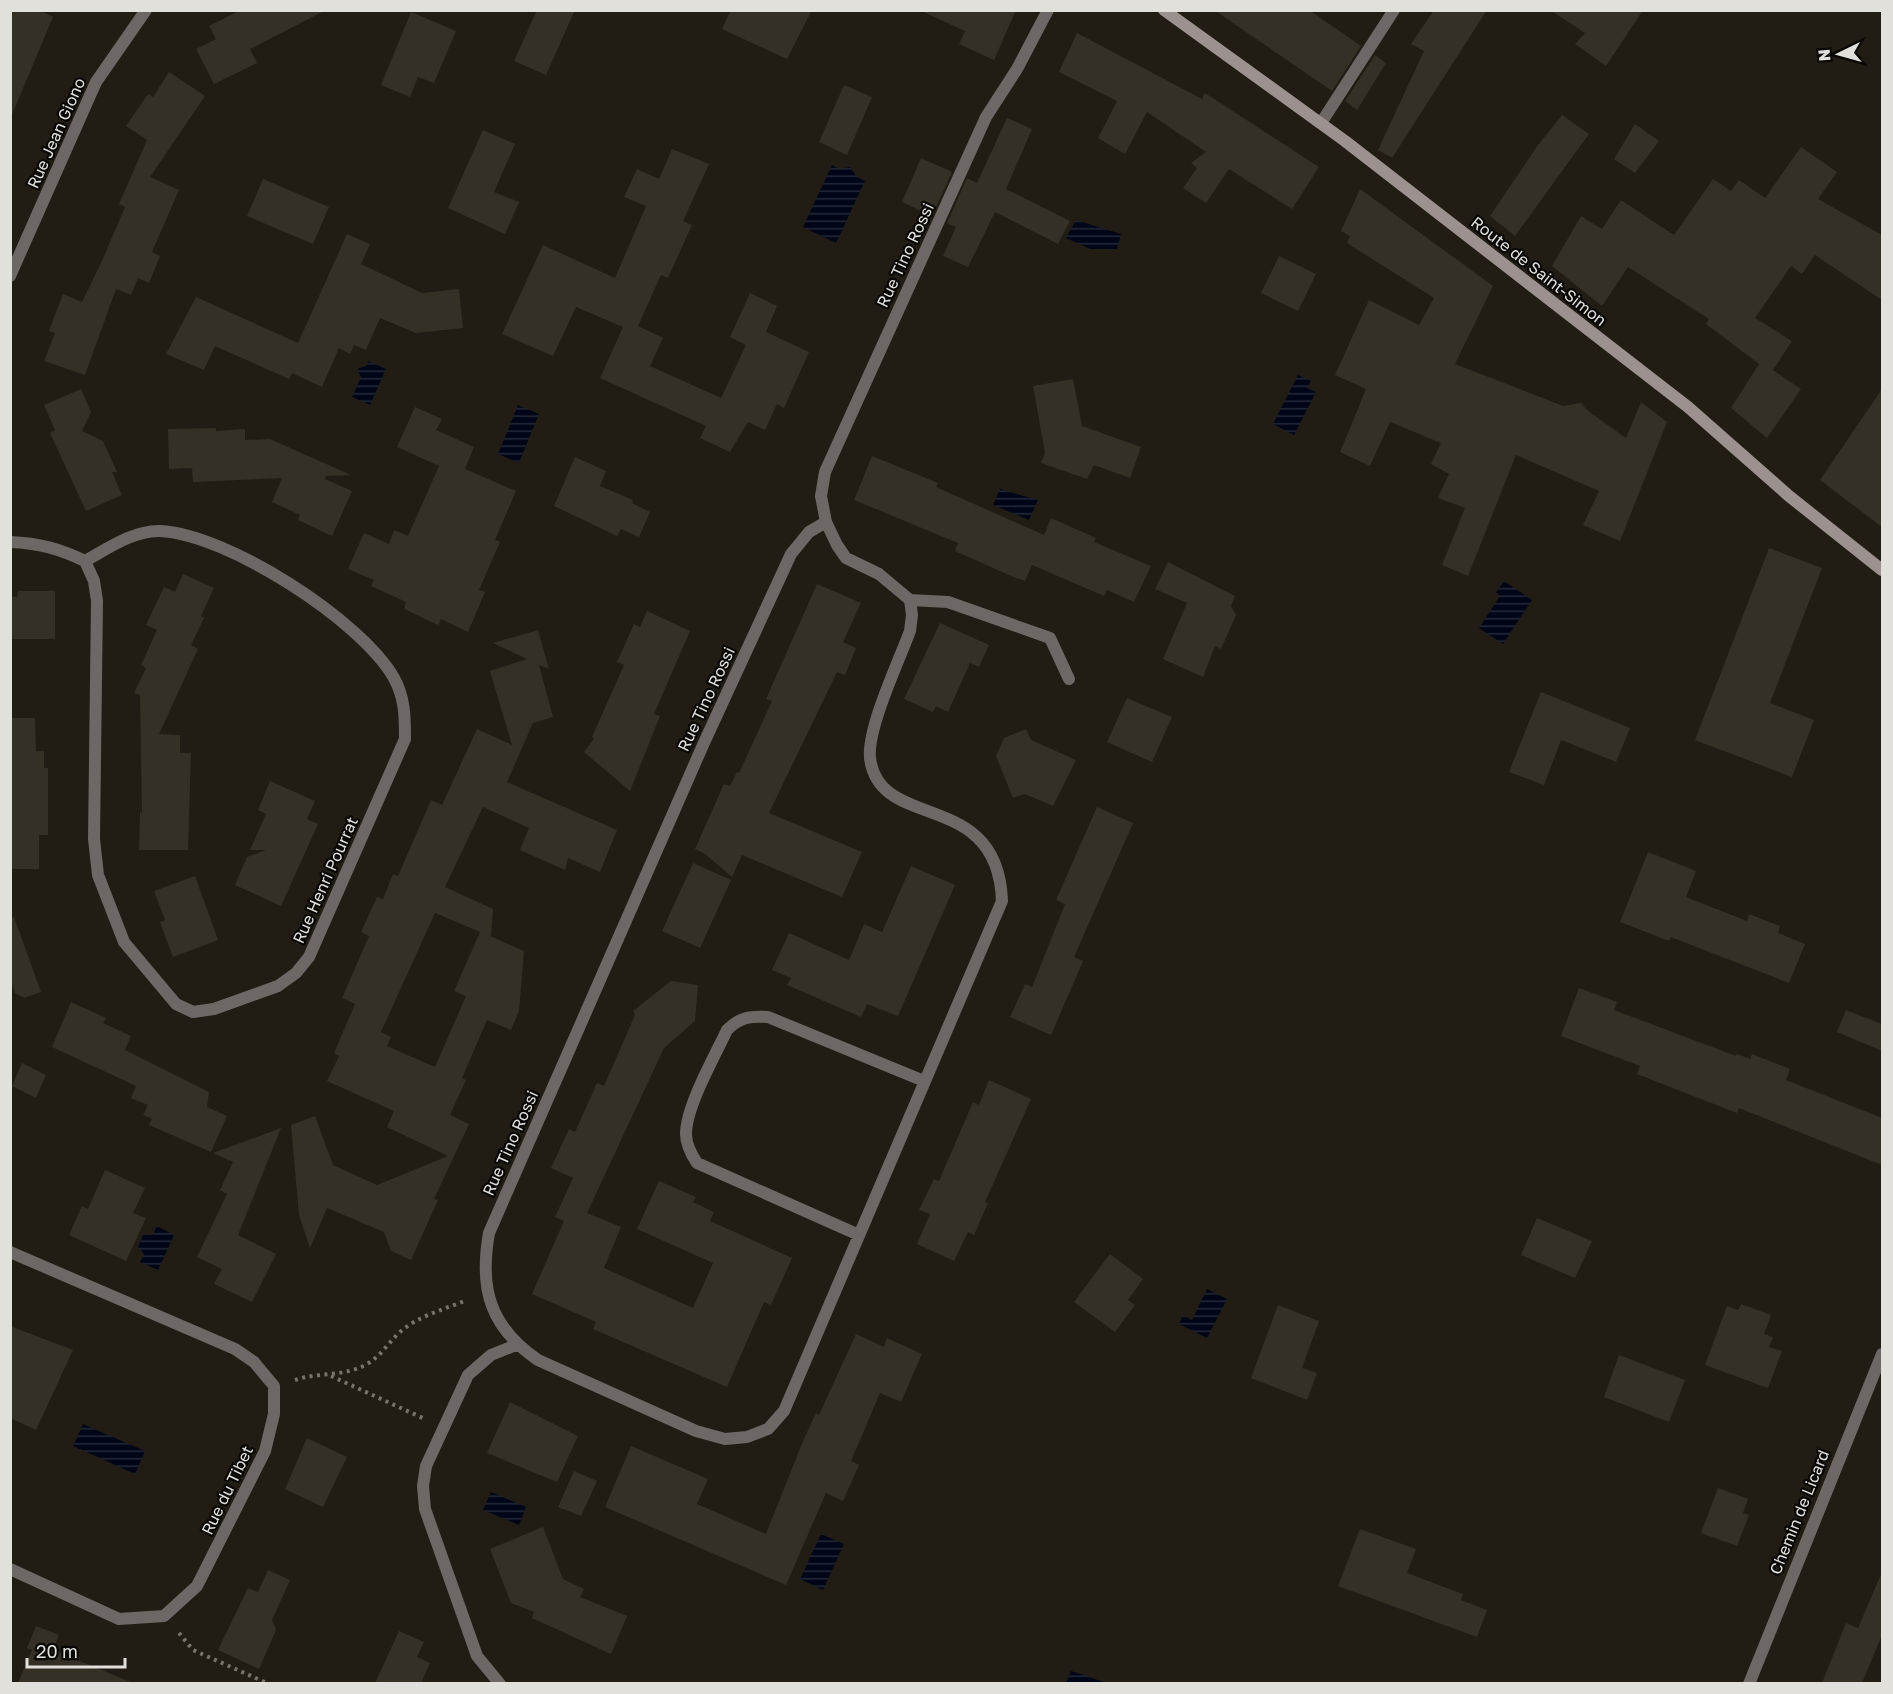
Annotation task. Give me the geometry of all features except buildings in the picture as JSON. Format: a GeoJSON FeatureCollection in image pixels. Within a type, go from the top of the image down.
{"type":"FeatureCollection","features":[{"type":"Feature","properties":{"kind":"main road","name":"Route de Saint-Simon"},"geometry":{"type":"LineString","coordinates":[[1164,10],[1322,123],[1688,407],[1789,496],[1882,570]]}},
{"type":"Feature","properties":{"kind":"street","name":"Rue Jean Giono"},"geometry":{"type":"LineString","coordinates":[[10,276],[96,82],[146,10]]}},
{"type":"Feature","properties":{"kind":"street","name":"Rue Tino Rossi"},"geometry":{"type":"LineString","coordinates":[[826,522],[809,532],[791,554],[703,745],[489,1233],[484,1262],[486,1292],[516,1345],[538,1360],[696,1431],[725,1440],[747,1437],[768,1429],[784,1411],[1002,901],[996,862],[985,843],[970,830],[887,793],[876,778],[870,758],[872,735],[910,631],[912,615],[910,600],[879,574],[846,558],[826,522],[821,496],[825,472],[986,117],[1017,69],[1048,10]]}},
{"type":"Feature","properties":{"kind":"street"},"geometry":{"type":"LineString","coordinates":[[1322,123],[1394,10]]}},
{"type":"Feature","properties":{"kind":"street","name":"Rue Henri Pourrat"},"geometry":{"type":"LineString","coordinates":[[158,531],[190,536],[245,559],[290,583],[374,648],[395,679],[406,708],[405,739],[309,957],[296,973],[278,986],[214,1009],[193,1012],[176,1004],[124,942],[98,875],[96,857],[97,601],[94,581],[85,561],[123,540],[158,531]]}},
{"type":"Feature","properties":{"kind":"street"},"geometry":{"type":"LineString","coordinates":[[10,542],[38,543],[63,550],[85,561]]}},
{"type":"Feature","properties":{"kind":"street"},"geometry":{"type":"LineString","coordinates":[[910,600],[948,602],[1050,638],[1069,679]]}},
{"type":"Feature","properties":{"kind":"street"},"geometry":{"type":"LineString","coordinates":[[859,1235],[697,1163],[688,1149],[686,1134],[688,1115],[727,1030],[738,1019],[752,1016],[768,1017],[924,1081]]}},
{"type":"Feature","properties":{"kind":"street"},"geometry":{"type":"LineString","coordinates":[[10,1252],[235,1349],[254,1362],[274,1386]]}},
{"type":"Feature","properties":{"kind":"street"},"geometry":{"type":"LineString","coordinates":[[500,1683],[477,1656],[425,1509],[423,1486],[426,1466],[468,1375],[491,1355],[516,1345]]}},
{"type":"Feature","properties":{"kind":"street","name":"Chemin de Licard"},"geometry":{"type":"LineString","coordinates":[[1749,1683],[1882,1354]]}},
{"type":"Feature","properties":{"kind":"street","name":"Rue du Tibet"},"geometry":{"type":"LineString","coordinates":[[164,1616],[197,1586],[266,1451],[274,1414],[274,1386]]}},
{"type":"Feature","properties":{"kind":"street"},"geometry":{"type":"LineString","coordinates":[[10,1569],[119,1619],[164,1616]]}},
{"type":"Feature","properties":{"kind":"path"},"geometry":{"type":"LineString","coordinates":[[330,1376],[365,1366],[381,1354],[401,1332],[421,1319],[486,1292]]}},
{"type":"Feature","properties":{"kind":"path"},"geometry":{"type":"LineString","coordinates":[[274,1386],[313,1373],[330,1376],[339,1382],[444,1427]]}},
{"type":"Feature","properties":{"kind":"path"},"geometry":{"type":"LineString","coordinates":[[164,1616],[193,1650],[269,1683]]}},
{"type":"Feature","properties":{"kind":"water"},"geometry":{"type":"Polygon","coordinates":[[[832,165],[839,169],[850,167],[857,177],[865,181],[836,243],[803,227],[832,165]]]}},
{"type":"Feature","properties":{"kind":"water"},"geometry":{"type":"Polygon","coordinates":[[[1076,220],[1121,234],[1117,249],[1090,249],[1066,238],[1076,220]]]}},
{"type":"Feature","properties":{"kind":"water"},"geometry":{"type":"Polygon","coordinates":[[[368,361],[386,369],[370,405],[352,397],[361,377],[358,372],[359,368],[366,366],[368,361]]]}},
{"type":"Feature","properties":{"kind":"water"},"geometry":{"type":"Polygon","coordinates":[[[1298,375],[1311,381],[1307,388],[1316,392],[1294,435],[1273,424],[1298,375]]]}},
{"type":"Feature","properties":{"kind":"water"},"geometry":{"type":"Polygon","coordinates":[[[518,405],[539,414],[519,463],[498,454],[518,405]]]}},
{"type":"Feature","properties":{"kind":"water"},"geometry":{"type":"Polygon","coordinates":[[[1000,489],[1038,500],[1029,520],[993,505],[1000,489]]]}},
{"type":"Feature","properties":{"kind":"water"},"geometry":{"type":"Polygon","coordinates":[[[1504,581],[1532,600],[1503,644],[1479,628],[1500,596],[1496,592],[1504,581]]]}},
{"type":"Feature","properties":{"kind":"water"},"geometry":{"type":"Polygon","coordinates":[[[157,1226],[174,1235],[158,1270],[140,1262],[144,1254],[138,1247],[143,1235],[153,1234],[157,1226]]]}},
{"type":"Feature","properties":{"kind":"water"},"geometry":{"type":"Polygon","coordinates":[[[1207,1289],[1227,1299],[1207,1338],[1179,1324],[1183,1315],[1192,1320],[1207,1289]]]}},
{"type":"Feature","properties":{"kind":"water"},"geometry":{"type":"Polygon","coordinates":[[[83,1424],[145,1451],[135,1474],[73,1446],[83,1424]]]}},
{"type":"Feature","properties":{"kind":"water"},"geometry":{"type":"Polygon","coordinates":[[[491,1492],[526,1507],[519,1525],[483,1510],[491,1492]]]}},
{"type":"Feature","properties":{"kind":"water"},"geometry":{"type":"Polygon","coordinates":[[[821,1534],[844,1544],[823,1590],[800,1579],[821,1534]]]}},
{"type":"Feature","properties":{"kind":"water"},"geometry":{"type":"Polygon","coordinates":[[[1071,1671],[1107,1683],[1066,1683],[1071,1671]]]}}]}
